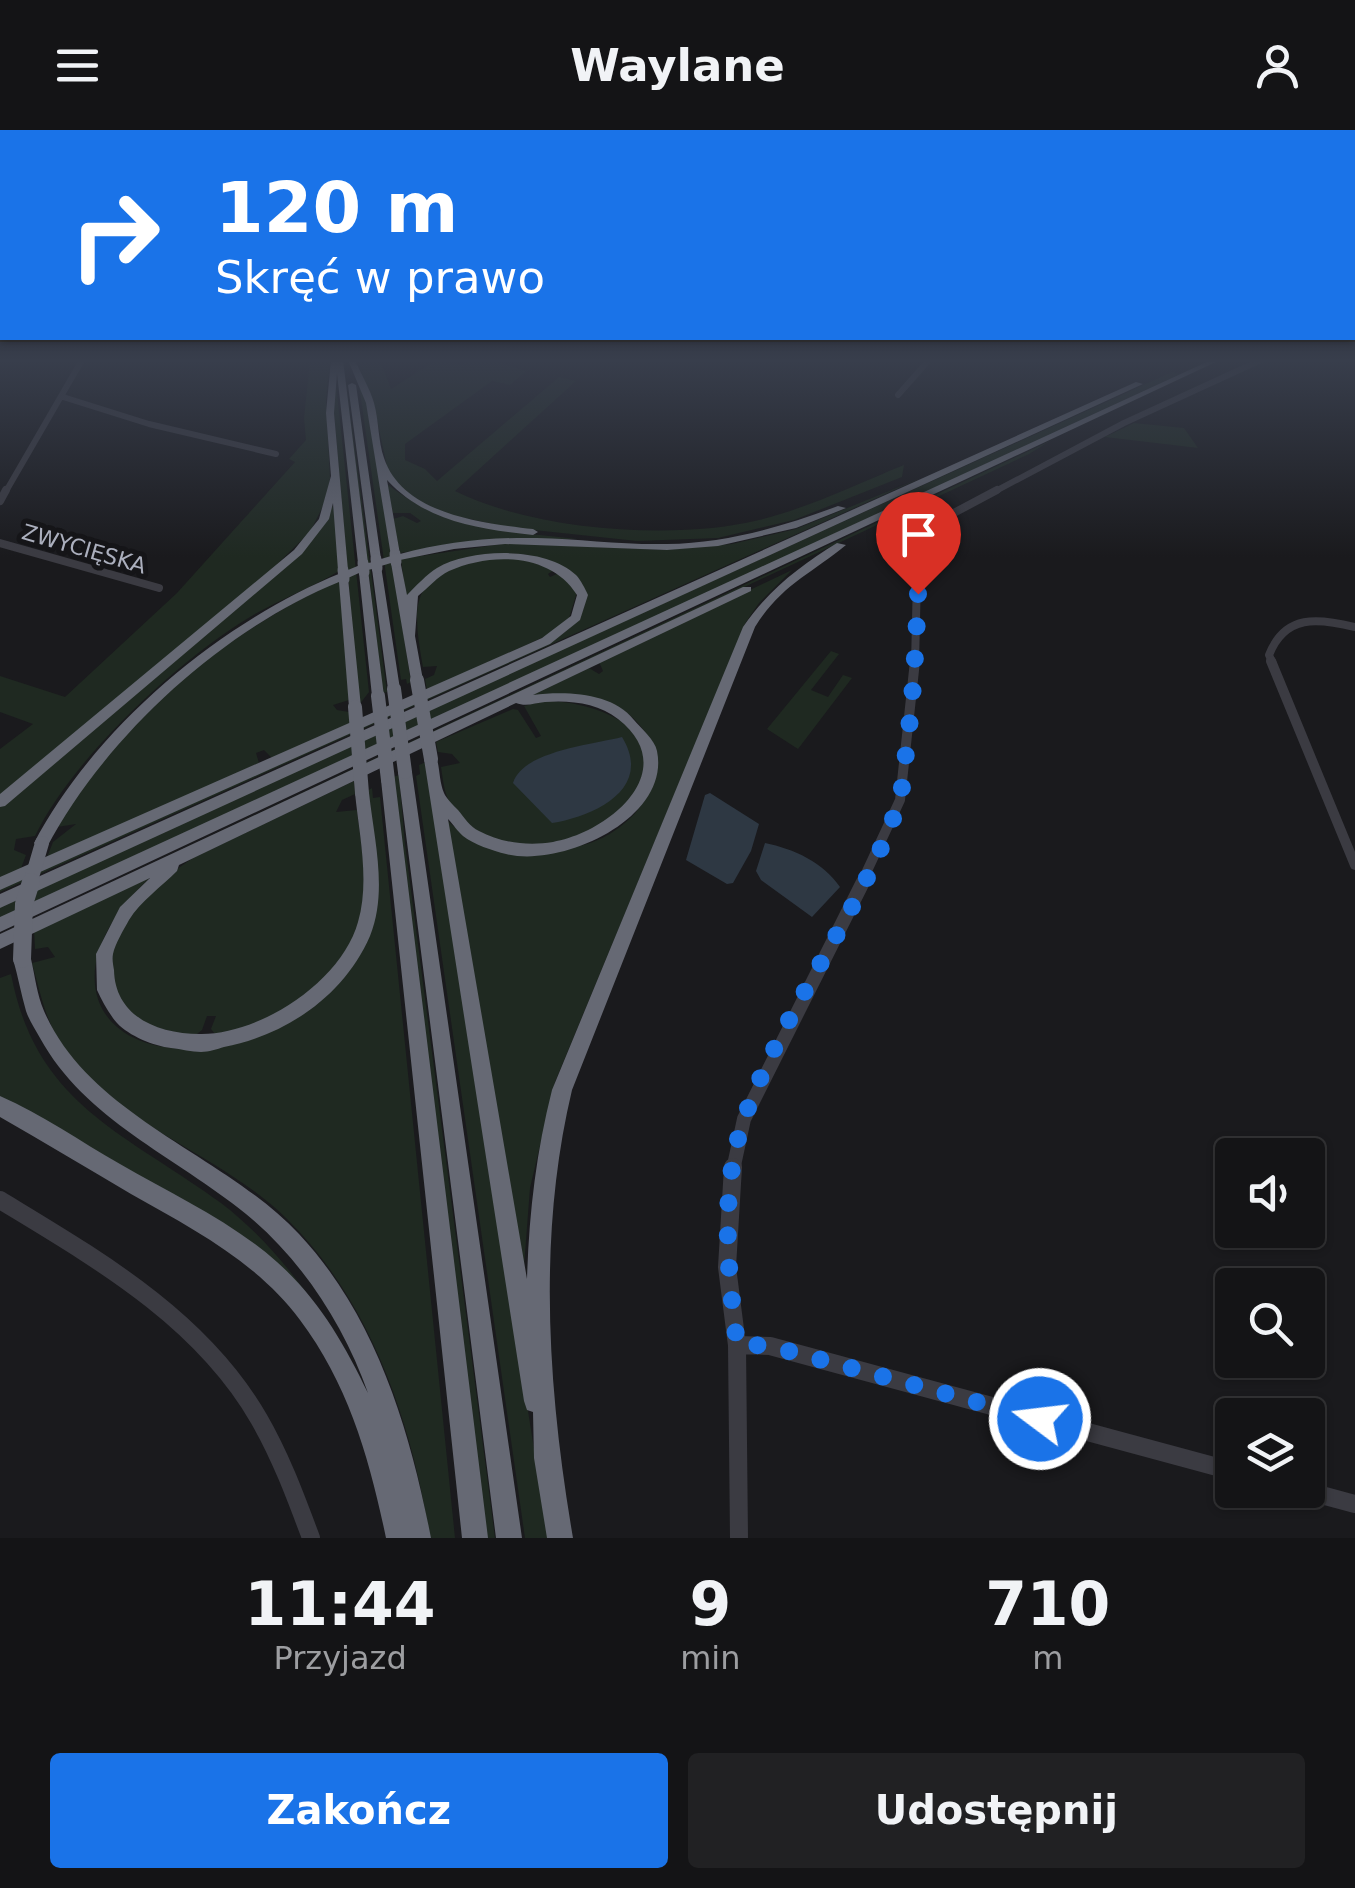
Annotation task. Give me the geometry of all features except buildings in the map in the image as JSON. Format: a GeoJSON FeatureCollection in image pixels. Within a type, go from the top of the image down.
{"type":"FeatureCollection","features":[{"type":"Feature","properties":{"kind":"highway"},"geometry":{"type":"LineString","coordinates":[[233,831],[177,864],[142,891],[109,938],[103,978],[110,1002],[125,1022],[151,1038],[194,1045],[244,1036],[298,1009],[338,974],[358,945],[369,914],[331,426]]}},
{"type":"Feature","properties":{"kind":"highway"},"geometry":{"type":"LineString","coordinates":[[348,426],[394,689],[396,776],[474,1538]]}},
{"type":"Feature","properties":{"kind":"highway"},"geometry":{"type":"LineString","coordinates":[[356,426],[378,696],[396,776],[509,1538]]}},
{"type":"Feature","properties":{"kind":"highway"},"geometry":{"type":"LineString","coordinates":[[372,426],[431,759],[516,1296],[560,1538]]}},
{"type":"Feature","properties":{"kind":"highway"},"geometry":{"type":"LineString","coordinates":[[0,901],[1049,426]]}},
{"type":"Feature","properties":{"kind":"highway"},"geometry":{"type":"LineString","coordinates":[[0,925],[1075,426]]}},
{"type":"Feature","properties":{"kind":"highway"},"geometry":{"type":"LineString","coordinates":[[0,942],[1037,452],[1082,426]]}},
{"type":"Feature","properties":{"kind":"highway"},"geometry":{"type":"LineString","coordinates":[[418,1538],[405,1474],[380,1391],[346,1318],[320,1277],[280,1230],[249,1202],[106,1105],[73,1075],[38,1018],[22,959],[23,912],[42,843],[79,780],[128,724],[236,632],[326,582],[405,556],[479,543],[536,540],[659,548],[740,540],[804,523],[1026,436]]}},
{"type":"Feature","properties":{"kind":"highway"},"geometry":{"type":"LineString","coordinates":[[378,459],[390,481],[406,498],[465,522],[643,543],[740,540]]}},
{"type":"Feature","properties":{"kind":"highway"},"geometry":{"type":"LineString","coordinates":[[0,802],[298,552],[324,519],[332,500],[334,478]]}},
{"type":"Feature","properties":{"kind":"highway"},"geometry":{"type":"LineString","coordinates":[[549,1468],[536,1260],[544,1170],[562,1090],[748,628],[761,607],[785,582],[840,545]]}},
{"type":"Feature","properties":{"kind":"highway"},"geometry":{"type":"LineString","coordinates":[[0,884],[546,641],[578,614],[580,587],[568,572],[539,559],[496,556],[462,562],[434,575],[413,595],[410,637]]}},
{"type":"Feature","properties":{"kind":"highway"},"geometry":{"type":"LineString","coordinates":[[435,785],[450,816],[474,836],[508,847],[544,849],[603,832],[631,811],[649,782],[652,759],[646,740],[620,713],[592,701],[544,698],[466,721]]}},
{"type":"Feature","properties":{"kind":"highway"},"geometry":{"type":"LineString","coordinates":[[0,1106],[229,1240],[286,1286],[333,1347],[360,1402],[392,1500],[399,1538]]}},
{"type":"Feature","properties":{"kind":"street"},"geometry":{"type":"LineString","coordinates":[[0,501],[44,426]]}},
{"type":"Feature","properties":{"kind":"street"},"geometry":{"type":"LineString","coordinates":[[156,426],[276,454]]}},
{"type":"Feature","properties":{"kind":"street"},"geometry":{"type":"LineString","coordinates":[[739,1538],[737,1344],[727,1267],[733,1162],[744,1119],[774,1053],[884,842],[900,800],[913,696],[918,532],[1119,426]]}},
{"type":"Feature","properties":{"kind":"street","name":"ZWYCIĘSKA"},"geometry":{"type":"LineString","coordinates":[[0,543],[159,588]]}},
{"type":"Feature","properties":{"kind":"street"},"geometry":{"type":"LineString","coordinates":[[1355,627],[1310,616],[1282,635],[1269,655],[1355,865]]}},
{"type":"Feature","properties":{"kind":"street"},"geometry":{"type":"LineString","coordinates":[[0,1200],[147,1292],[193,1330],[222,1362],[268,1432],[311,1538]]}},
{"type":"Feature","properties":{"kind":"street"},"geometry":{"type":"LineString","coordinates":[[737,1344],[770,1346],[1215,1466]]}},
{"type":"Feature","properties":{"kind":"street"},"geometry":{"type":"LineString","coordinates":[[1325,1496],[1355,1504]]}},
{"type":"Feature","properties":{"kind":"shaded area"},"geometry":{"type":"Polygon","coordinates":[[[305,426],[327,426],[327,498],[310,532],[268,573],[0,796],[0,749],[33,724],[0,712],[0,676],[65,697],[177,593],[295,462],[289,459],[306,440],[305,426]]]}},
{"type":"Feature","properties":{"kind":"shaded area"},"geometry":{"type":"Polygon","coordinates":[[[335,426],[340,426],[369,692],[359,705],[335,426]]]}},
{"type":"Feature","properties":{"kind":"shaded area"},"geometry":{"type":"Polygon","coordinates":[[[351,426],[387,692],[383,693],[351,426]]]}},
{"type":"Feature","properties":{"kind":"shaded area"},"geometry":{"type":"Polygon","coordinates":[[[365,426],[371,426],[411,682],[401,680],[365,426]]]}},
{"type":"Feature","properties":{"kind":"shaded area"},"geometry":{"type":"Polygon","coordinates":[[[378,426],[430,426],[405,444],[405,460],[425,469],[437,481],[502,426],[527,426],[455,491],[523,515],[563,523],[687,530],[759,520],[796,509],[904,465],[902,477],[794,520],[718,538],[637,541],[506,527],[442,513],[406,494],[388,471],[378,426]]]}},
{"type":"Feature","properties":{"kind":"shaded area"},"geometry":{"type":"Polygon","coordinates":[[[1054,426],[1068,426],[0,920],[0,905],[1054,426]]]}},
{"type":"Feature","properties":{"kind":"shaded area"},"geometry":{"type":"Polygon","coordinates":[[[1128,426],[1184,428],[1198,448],[1105,437],[1128,426]]]}},
{"type":"Feature","properties":{"kind":"shaded area"},"geometry":{"type":"Polygon","coordinates":[[[1050,441],[1029,454],[0,935],[1050,441]]]}},
{"type":"Feature","properties":{"kind":"shaded area"},"geometry":{"type":"Polygon","coordinates":[[[921,478],[0,892],[0,887],[549,642],[581,614],[585,600],[582,587],[559,565],[519,554],[496,555],[436,575],[406,598],[401,559],[508,543],[664,550],[732,544],[796,529],[921,478]]]}},
{"type":"Feature","properties":{"kind":"shaded area"},"geometry":{"type":"Polygon","coordinates":[[[387,484],[454,520],[577,539],[489,539],[400,553],[393,519],[403,516],[421,521],[410,513],[393,513],[387,484]]]}},
{"type":"Feature","properties":{"kind":"shaded area"},"geometry":{"type":"Polygon","coordinates":[[[334,505],[339,571],[250,617],[160,685],[74,775],[35,836],[16,839],[14,850],[26,855],[20,871],[0,880],[0,807],[285,566],[334,505]]]}},
{"type":"Feature","properties":{"kind":"shaded area"},"geometry":{"type":"Polygon","coordinates":[[[495,558],[521,558],[554,570],[548,574],[550,577],[559,573],[577,592],[569,618],[548,635],[427,690],[425,679],[434,675],[437,666],[423,667],[417,620],[424,590],[433,579],[448,571],[495,558]]]}},
{"type":"Feature","properties":{"kind":"shaded area"},"geometry":{"type":"Polygon","coordinates":[[[792,570],[746,622],[555,1082],[530,1188],[523,1280],[447,820],[473,838],[501,844],[571,847],[615,830],[631,817],[653,784],[653,746],[642,728],[625,712],[605,702],[528,697],[589,668],[599,674],[603,671],[599,662],[792,570]]]}},
{"type":"Feature","properties":{"kind":"shaded area"},"geometry":{"type":"Polygon","coordinates":[[[340,580],[349,700],[333,705],[349,712],[350,724],[272,758],[264,750],[256,753],[259,763],[46,860],[53,842],[76,824],[57,827],[81,788],[143,715],[179,682],[258,624],[340,580]]]}},
{"type":"Feature","properties":{"kind":"shaded area"},"geometry":{"type":"Polygon","coordinates":[[[831,651],[839,654],[811,690],[828,697],[843,675],[852,678],[798,749],[767,729],[831,651]]]}},
{"type":"Feature","properties":{"kind":"shaded area"},"geometry":{"type":"Polygon","coordinates":[[[544,701],[584,706],[623,723],[638,735],[646,751],[646,770],[621,814],[578,838],[530,845],[484,835],[451,805],[441,767],[460,763],[452,754],[438,752],[436,742],[513,709],[518,710],[536,738],[541,736],[524,706],[544,701]]]}},
{"type":"Feature","properties":{"kind":"shaded area"},"geometry":{"type":"Polygon","coordinates":[[[426,762],[548,1538],[525,1538],[416,776],[420,774],[419,765],[426,762]]]}},
{"type":"Feature","properties":{"kind":"shaded area"},"geometry":{"type":"Polygon","coordinates":[[[399,775],[495,1538],[484,1538],[393,777],[399,775]]]}},
{"type":"Feature","properties":{"kind":"shaded area"},"geometry":{"type":"Polygon","coordinates":[[[354,781],[355,794],[342,800],[336,812],[357,810],[364,868],[363,903],[357,929],[330,973],[288,1007],[240,1028],[215,1034],[211,1029],[216,1016],[207,1016],[202,1030],[193,1037],[135,1022],[113,987],[110,963],[122,926],[148,893],[195,857],[354,781]]]}},
{"type":"Feature","properties":{"kind":"shaded area"},"geometry":{"type":"Polygon","coordinates":[[[372,788],[373,798],[380,797],[455,1538],[430,1538],[412,1451],[383,1366],[342,1287],[316,1251],[258,1194],[132,1114],[77,1065],[52,1027],[32,963],[55,957],[48,947],[35,949],[34,930],[155,873],[118,913],[99,952],[95,986],[106,1015],[129,1036],[164,1047],[208,1047],[260,1034],[297,1007],[365,944],[367,791],[372,788]]]}},
{"type":"Feature","properties":{"kind":"shaded area"},"geometry":{"type":"Polygon","coordinates":[[[11,974],[23,1019],[41,1055],[63,1085],[119,1134],[235,1214],[272,1250],[315,1304],[0,1098],[0,978],[11,974]]]}},
{"type":"Feature","properties":{"kind":"water"},"geometry":{"type":"Polygon","coordinates":[[[622,737],[630,755],[625,785],[615,797],[585,814],[552,823],[513,783],[519,772],[544,756],[622,737]]]}},
{"type":"Feature","properties":{"kind":"water"},"geometry":{"type":"Polygon","coordinates":[[[710,793],[759,824],[751,851],[733,883],[727,884],[686,860],[705,795],[710,793]]]}},
{"type":"Feature","properties":{"kind":"water"},"geometry":{"type":"Polygon","coordinates":[[[765,843],[807,858],[840,887],[812,917],[761,880],[756,871],[765,843]]]}},
{"type":"Feature","properties":{"kind":"route"},"geometry":{"type":"LineString","coordinates":[[918,594],[913,696],[900,800],[884,842],[774,1053],[738,1140],[729,1202],[727,1267],[737,1344],[770,1346],[1040,1419]]}}]}
